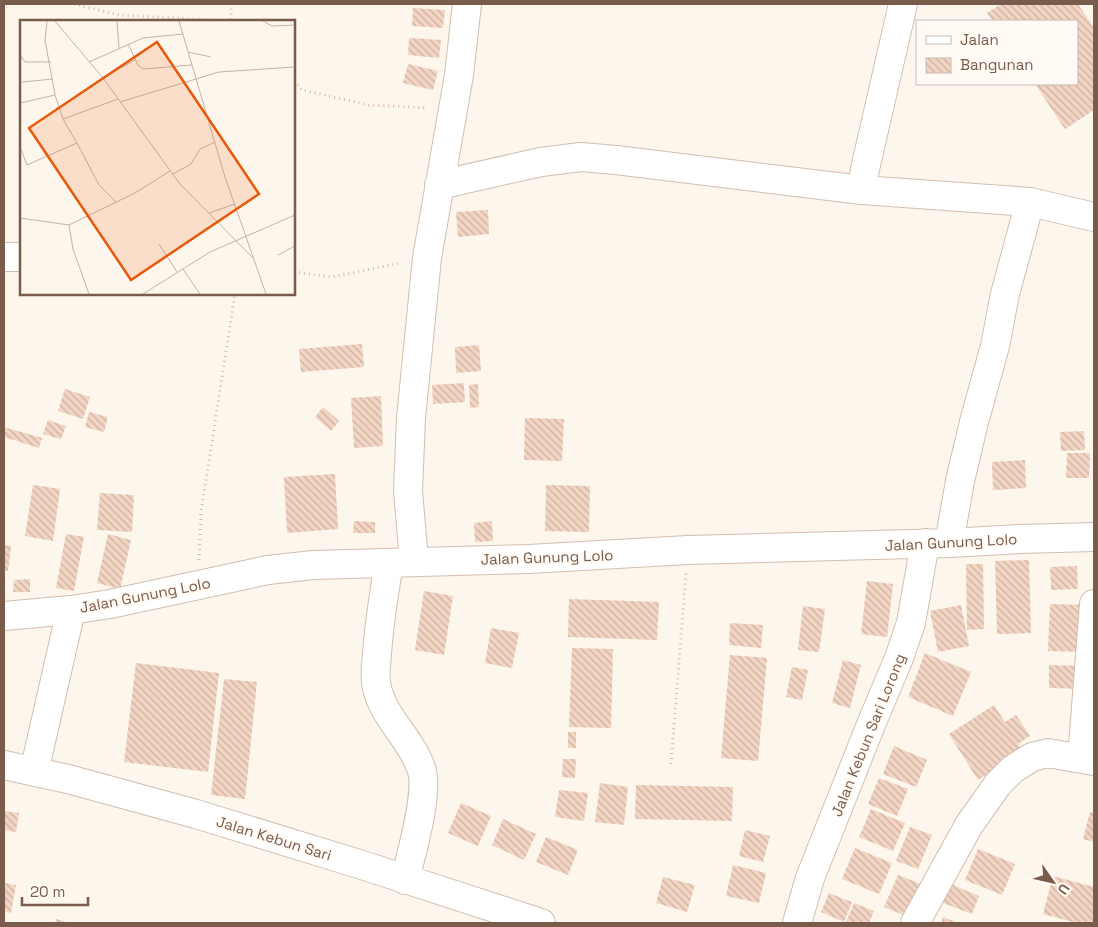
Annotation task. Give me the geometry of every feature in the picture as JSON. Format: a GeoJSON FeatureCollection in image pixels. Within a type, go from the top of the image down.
{"type":"FeatureCollection","features":[{"type":"Feature","properties":{"kind":"street"},"geometry":{"type":"LineString","coordinates":[[405,880],[421,808],[422,768],[385,706],[377,688],[378,630],[402,562],[408,491],[409,444],[427,258],[459,75],[467,4]]}},
{"type":"Feature","properties":{"kind":"street"},"geometry":{"type":"LineString","coordinates":[[862,190],[864,168],[903,4]]}},
{"type":"Feature","properties":{"kind":"street"},"geometry":{"type":"LineString","coordinates":[[439,185],[540,162],[581,157],[862,190],[1030,202],[1094,217]]}},
{"type":"Feature","properties":{"kind":"street","name":"Jalan Kebun Sari Lorong"},"geometry":{"type":"LineString","coordinates":[[797,923],[810,878],[872,722],[900,658],[937,543],[960,480],[995,346],[1005,294],[1030,202]]}},
{"type":"Feature","properties":{"kind":"street"},"geometry":{"type":"LineString","coordinates":[[4,257],[20,257]]}},
{"type":"Feature","properties":{"kind":"street","name":"Jalan Gunung Lolo"},"geometry":{"type":"LineString","coordinates":[[4,616],[71,610],[151,596],[277,569],[312,565],[529,559],[688,550],[1094,537]]}},
{"type":"Feature","properties":{"kind":"street"},"geometry":{"type":"LineString","coordinates":[[915,923],[969,826],[998,784],[1013,769],[1032,757],[1048,753],[1088,760],[1094,604]]}},
{"type":"Feature","properties":{"kind":"street"},"geometry":{"type":"LineString","coordinates":[[34,772],[71,610]]}},
{"type":"Feature","properties":{"kind":"street","name":"Jalan Kebun Sari"},"geometry":{"type":"LineString","coordinates":[[4,765],[68,779],[196,814],[541,923]]}},
{"type":"Feature","properties":{"kind":"path"},"geometry":{"type":"LineString","coordinates":[[74,4],[120,15],[212,20]]}},
{"type":"Feature","properties":{"kind":"path"},"geometry":{"type":"LineString","coordinates":[[231,4],[231,20]]}},
{"type":"Feature","properties":{"kind":"path"},"geometry":{"type":"LineString","coordinates":[[295,82],[302,90],[369,105],[429,108],[459,75]]}},
{"type":"Feature","properties":{"kind":"path"},"geometry":{"type":"LineString","coordinates":[[295,272],[331,277],[427,258]]}},
{"type":"Feature","properties":{"kind":"path"},"geometry":{"type":"LineString","coordinates":[[200,585],[198,545],[201,512],[235,295]]}},
{"type":"Feature","properties":{"kind":"path"},"geometry":{"type":"LineString","coordinates":[[671,764],[688,550]]}},
{"type":"Feature","properties":{"kind":"building"},"geometry":{"type":"Polygon","coordinates":[[[1001,4],[1078,4],[1094,28],[1094,110],[1065,129],[1036,85],[1078,85],[1078,20],[992,20],[987,13],[1001,4]]]}},
{"type":"Feature","properties":{"kind":"building"},"geometry":{"type":"Polygon","coordinates":[[[413,8],[445,10],[443,28],[412,26],[413,8]]]}},
{"type":"Feature","properties":{"kind":"building"},"geometry":{"type":"Polygon","coordinates":[[[409,38],[441,40],[439,58],[408,55],[409,38]]]}},
{"type":"Feature","properties":{"kind":"building"},"geometry":{"type":"Polygon","coordinates":[[[408,64],[438,71],[433,90],[403,83],[408,64]]]}},
{"type":"Feature","properties":{"kind":"building"},"geometry":{"type":"Polygon","coordinates":[[[488,210],[489,234],[458,237],[456,212],[488,210]]]}},
{"type":"Feature","properties":{"kind":"building"},"geometry":{"type":"Polygon","coordinates":[[[362,344],[364,367],[301,372],[299,349],[362,344]]]}},
{"type":"Feature","properties":{"kind":"building"},"geometry":{"type":"Polygon","coordinates":[[[479,345],[481,371],[456,373],[455,347],[479,345]]]}},
{"type":"Feature","properties":{"kind":"building"},"geometry":{"type":"Polygon","coordinates":[[[464,383],[465,402],[433,404],[432,385],[464,383]]]}},
{"type":"Feature","properties":{"kind":"building"},"geometry":{"type":"Polygon","coordinates":[[[478,384],[479,407],[470,408],[469,385],[478,384]]]}},
{"type":"Feature","properties":{"kind":"building"},"geometry":{"type":"Polygon","coordinates":[[[65,389],[90,397],[83,419],[58,411],[65,389]]]}},
{"type":"Feature","properties":{"kind":"building"},"geometry":{"type":"Polygon","coordinates":[[[381,396],[383,446],[354,448],[351,398],[381,396]]]}},
{"type":"Feature","properties":{"kind":"building"},"geometry":{"type":"Polygon","coordinates":[[[323,407],[339,421],[331,431],[315,417],[323,407]]]}},
{"type":"Feature","properties":{"kind":"building"},"geometry":{"type":"Polygon","coordinates":[[[89,412],[108,417],[104,432],[85,427],[89,412]]]}},
{"type":"Feature","properties":{"kind":"building"},"geometry":{"type":"Polygon","coordinates":[[[525,418],[564,419],[562,461],[524,460],[525,418]]]}},
{"type":"Feature","properties":{"kind":"building"},"geometry":{"type":"Polygon","coordinates":[[[48,420],[66,426],[61,439],[43,434],[48,420]]]}},
{"type":"Feature","properties":{"kind":"building"},"geometry":{"type":"Polygon","coordinates":[[[4,427],[42,438],[39,448],[4,437],[4,427]]]}},
{"type":"Feature","properties":{"kind":"building"},"geometry":{"type":"Polygon","coordinates":[[[1084,431],[1085,450],[1061,451],[1060,432],[1084,431]]]}},
{"type":"Feature","properties":{"kind":"building"},"geometry":{"type":"Polygon","coordinates":[[[1067,453],[1090,453],[1089,478],[1066,478],[1067,453]]]}},
{"type":"Feature","properties":{"kind":"building"},"geometry":{"type":"Polygon","coordinates":[[[1025,460],[1026,488],[993,490],[992,462],[1025,460]]]}},
{"type":"Feature","properties":{"kind":"building"},"geometry":{"type":"Polygon","coordinates":[[[335,474],[338,529],[287,533],[284,477],[335,474]]]}},
{"type":"Feature","properties":{"kind":"building"},"geometry":{"type":"Polygon","coordinates":[[[33,485],[60,489],[53,541],[25,536],[33,485]]]}},
{"type":"Feature","properties":{"kind":"building"},"geometry":{"type":"Polygon","coordinates":[[[546,485],[590,486],[589,532],[545,531],[546,485]]]}},
{"type":"Feature","properties":{"kind":"building"},"geometry":{"type":"Polygon","coordinates":[[[100,493],[134,495],[132,532],[97,530],[100,493]]]}},
{"type":"Feature","properties":{"kind":"building"},"geometry":{"type":"Polygon","coordinates":[[[354,521],[375,522],[375,533],[353,533],[354,521]]]}},
{"type":"Feature","properties":{"kind":"building"},"geometry":{"type":"Polygon","coordinates":[[[492,521],[493,541],[475,542],[474,523],[492,521]]]}},
{"type":"Feature","properties":{"kind":"building"},"geometry":{"type":"Polygon","coordinates":[[[66,534],[84,537],[74,591],[56,588],[66,534]]]}},
{"type":"Feature","properties":{"kind":"building"},"geometry":{"type":"Polygon","coordinates":[[[108,534],[131,540],[120,589],[97,583],[108,534]]]}},
{"type":"Feature","properties":{"kind":"building"},"geometry":{"type":"Polygon","coordinates":[[[4,545],[11,546],[8,571],[4,570],[4,545]]]}},
{"type":"Feature","properties":{"kind":"building"},"geometry":{"type":"Polygon","coordinates":[[[1029,560],[1031,633],[997,634],[995,561],[1029,560]]]}},
{"type":"Feature","properties":{"kind":"building"},"geometry":{"type":"Polygon","coordinates":[[[966,564],[983,564],[984,629],[967,630],[966,564]]]}},
{"type":"Feature","properties":{"kind":"building"},"geometry":{"type":"Polygon","coordinates":[[[1077,566],[1078,589],[1051,590],[1050,567],[1077,566]]]}},
{"type":"Feature","properties":{"kind":"building"},"geometry":{"type":"Polygon","coordinates":[[[30,579],[30,592],[13,592],[14,580],[30,579]]]}},
{"type":"Feature","properties":{"kind":"building"},"geometry":{"type":"Polygon","coordinates":[[[867,581],[893,584],[887,637],[861,634],[867,581]]]}},
{"type":"Feature","properties":{"kind":"building"},"geometry":{"type":"Polygon","coordinates":[[[424,591],[453,596],[444,655],[415,650],[424,591]]]}},
{"type":"Feature","properties":{"kind":"building"},"geometry":{"type":"Polygon","coordinates":[[[569,599],[659,602],[657,640],[568,637],[569,599]]]}},
{"type":"Feature","properties":{"kind":"building"},"geometry":{"type":"Polygon","coordinates":[[[1050,604],[1088,605],[1087,652],[1048,651],[1050,604]]]}},
{"type":"Feature","properties":{"kind":"building"},"geometry":{"type":"Polygon","coordinates":[[[961,605],[969,646],[938,652],[930,611],[961,605]]]}},
{"type":"Feature","properties":{"kind":"building"},"geometry":{"type":"Polygon","coordinates":[[[803,606],[825,609],[819,652],[798,650],[803,606]]]}},
{"type":"Feature","properties":{"kind":"building"},"geometry":{"type":"Polygon","coordinates":[[[730,623],[763,625],[761,648],[729,645],[730,623]]]}},
{"type":"Feature","properties":{"kind":"building"},"geometry":{"type":"Polygon","coordinates":[[[491,628],[519,633],[512,668],[485,663],[491,628]]]}},
{"type":"Feature","properties":{"kind":"building"},"geometry":{"type":"Polygon","coordinates":[[[572,648],[613,649],[611,728],[569,727],[572,648]]]}},
{"type":"Feature","properties":{"kind":"building"},"geometry":{"type":"Polygon","coordinates":[[[925,653],[971,672],[953,716],[908,697],[925,653]]]}},
{"type":"Feature","properties":{"kind":"building"},"geometry":{"type":"Polygon","coordinates":[[[730,655],[767,658],[758,761],[721,758],[730,655]]]}},
{"type":"Feature","properties":{"kind":"building"},"geometry":{"type":"Polygon","coordinates":[[[843,660],[861,665],[850,708],[832,703],[843,660]]]}},
{"type":"Feature","properties":{"kind":"building"},"geometry":{"type":"Polygon","coordinates":[[[136,663],[219,673],[208,772],[124,762],[136,663]]]}},
{"type":"Feature","properties":{"kind":"building"},"geometry":{"type":"Polygon","coordinates":[[[1049,665],[1083,666],[1082,689],[1049,688],[1049,665]]]}},
{"type":"Feature","properties":{"kind":"building"},"geometry":{"type":"Polygon","coordinates":[[[792,667],[808,670],[802,700],[786,697],[792,667]]]}},
{"type":"Feature","properties":{"kind":"building"},"geometry":{"type":"Polygon","coordinates":[[[224,679],[257,682],[245,799],[211,795],[224,679]]]}},
{"type":"Feature","properties":{"kind":"building"},"geometry":{"type":"Polygon","coordinates":[[[994,705],[1005,722],[1016,715],[1030,736],[1018,744],[1023,752],[978,780],[949,734],[994,705]]]}},
{"type":"Feature","properties":{"kind":"building"},"geometry":{"type":"Polygon","coordinates":[[[568,732],[576,732],[576,748],[568,748],[568,732]]]}},
{"type":"Feature","properties":{"kind":"building"},"geometry":{"type":"Polygon","coordinates":[[[894,746],[927,760],[916,787],[883,774],[894,746]]]}},
{"type":"Feature","properties":{"kind":"building"},"geometry":{"type":"Polygon","coordinates":[[[563,759],[576,759],[575,778],[562,777],[563,759]]]}},
{"type":"Feature","properties":{"kind":"building"},"geometry":{"type":"Polygon","coordinates":[[[879,778],[908,789],[897,816],[868,804],[879,778]]]}},
{"type":"Feature","properties":{"kind":"building"},"geometry":{"type":"Polygon","coordinates":[[[600,783],[628,787],[624,825],[595,822],[600,783]]]}},
{"type":"Feature","properties":{"kind":"building"},"geometry":{"type":"Polygon","coordinates":[[[636,785],[733,787],[732,821],[635,819],[636,785]]]}},
{"type":"Feature","properties":{"kind":"building"},"geometry":{"type":"Polygon","coordinates":[[[559,790],[588,793],[584,821],[555,817],[559,790]]]}},
{"type":"Feature","properties":{"kind":"building"},"geometry":{"type":"Polygon","coordinates":[[[461,803],[491,816],[478,846],[448,833],[461,803]]]}},
{"type":"Feature","properties":{"kind":"building"},"geometry":{"type":"Polygon","coordinates":[[[871,809],[905,823],[893,851],[859,837],[871,809]]]}},
{"type":"Feature","properties":{"kind":"building"},"geometry":{"type":"Polygon","coordinates":[[[4,811],[19,813],[16,832],[4,830],[4,811]]]}},
{"type":"Feature","properties":{"kind":"building"},"geometry":{"type":"Polygon","coordinates":[[[1090,812],[1094,813],[1094,842],[1083,839],[1090,812]]]}},
{"type":"Feature","properties":{"kind":"building"},"geometry":{"type":"Polygon","coordinates":[[[503,819],[536,834],[524,860],[492,845],[503,819]]]}},
{"type":"Feature","properties":{"kind":"building"},"geometry":{"type":"Polygon","coordinates":[[[910,827],[932,835],[918,869],[896,861],[910,827]]]}},
{"type":"Feature","properties":{"kind":"building"},"geometry":{"type":"Polygon","coordinates":[[[745,830],[770,836],[763,862],[739,856],[745,830]]]}},
{"type":"Feature","properties":{"kind":"building"},"geometry":{"type":"Polygon","coordinates":[[[546,837],[578,850],[568,875],[536,862],[546,837]]]}},
{"type":"Feature","properties":{"kind":"building"},"geometry":{"type":"Polygon","coordinates":[[[855,848],[892,863],[879,894],[842,879],[855,848]]]}},
{"type":"Feature","properties":{"kind":"building"},"geometry":{"type":"Polygon","coordinates":[[[978,849],[1015,864],[1002,895],[965,880],[978,849]]]}},
{"type":"Feature","properties":{"kind":"building"},"geometry":{"type":"Polygon","coordinates":[[[733,865],[766,873],[759,903],[726,896],[733,865]]]}},
{"type":"Feature","properties":{"kind":"building"},"geometry":{"type":"Polygon","coordinates":[[[898,875],[921,884],[908,917],[884,907],[898,875]]]}},
{"type":"Feature","properties":{"kind":"building"},"geometry":{"type":"Polygon","coordinates":[[[1053,876],[1094,887],[1094,923],[1077,923],[1043,914],[1053,876]]]}},
{"type":"Feature","properties":{"kind":"building"},"geometry":{"type":"Polygon","coordinates":[[[663,877],[695,885],[687,912],[656,903],[663,877]]]}},
{"type":"Feature","properties":{"kind":"building"},"geometry":{"type":"Polygon","coordinates":[[[4,883],[16,885],[11,913],[4,911],[4,883]]]}},
{"type":"Feature","properties":{"kind":"building"},"geometry":{"type":"Polygon","coordinates":[[[951,884],[979,896],[972,914],[943,903],[951,884]]]}},
{"type":"Feature","properties":{"kind":"building"},"geometry":{"type":"Polygon","coordinates":[[[829,893],[852,902],[844,922],[821,912],[829,893]]]}},
{"type":"Feature","properties":{"kind":"building"},"geometry":{"type":"Polygon","coordinates":[[[854,903],[874,911],[869,923],[846,922],[854,903]]]}},
{"type":"Feature","properties":{"kind":"building"},"geometry":{"type":"Polygon","coordinates":[[[943,917],[958,923],[941,923],[943,917]]]}},
{"type":"Feature","properties":{"kind":"building"},"geometry":{"type":"Polygon","coordinates":[[[56,919],[70,923],[55,923],[56,919]]]}}]}
